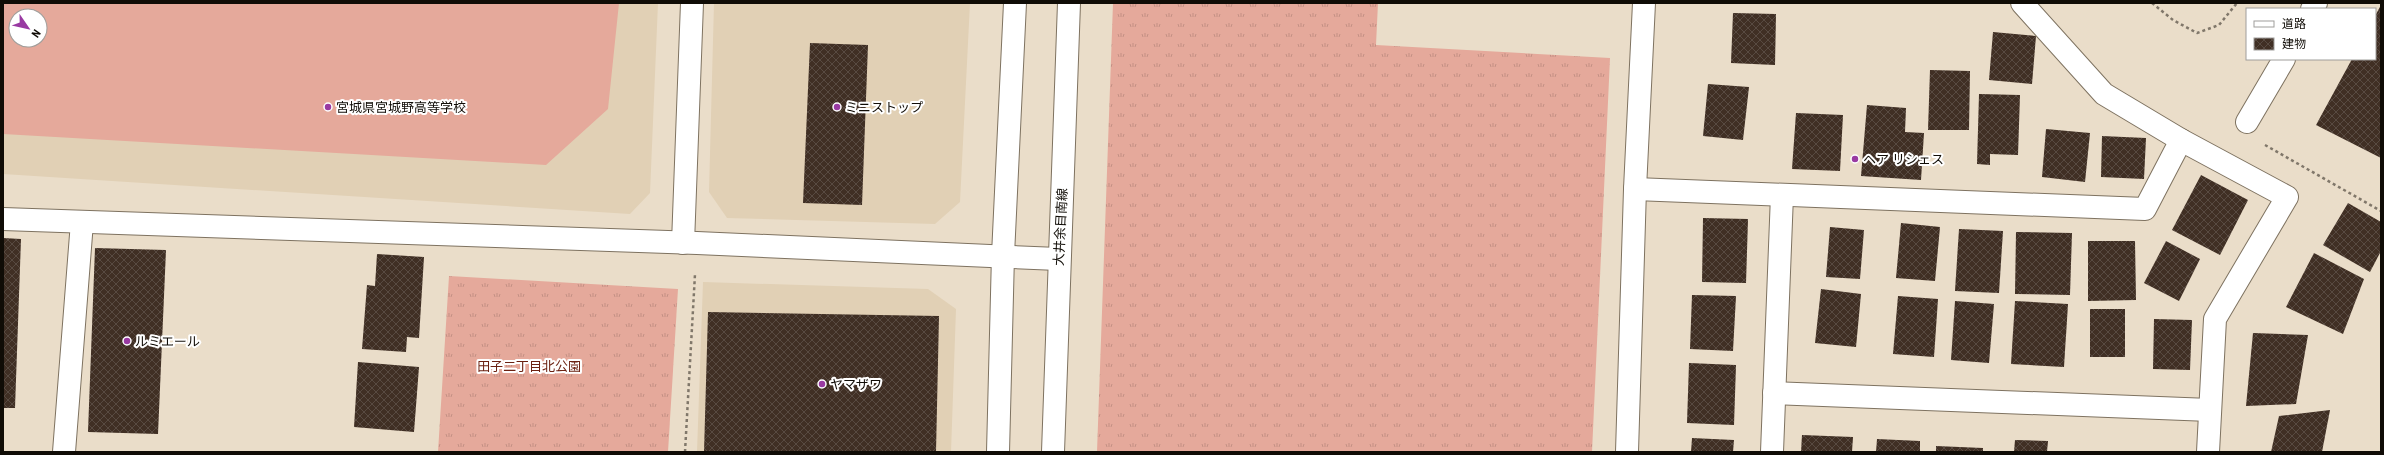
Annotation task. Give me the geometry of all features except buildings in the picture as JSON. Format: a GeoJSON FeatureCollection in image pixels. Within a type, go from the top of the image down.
{"type":"FeatureCollection","features":[{"type":"Feature","properties":{"kind":"street"},"geometry":{"type":"LineString","coordinates":[[690,243],[692,3]]}},
{"type":"Feature","properties":{"kind":"street"},"geometry":{"type":"LineString","coordinates":[[998,452],[1003,256],[1015,3]]}},
{"type":"Feature","properties":{"kind":"street","name":"大井余目南線"},"geometry":{"type":"LineString","coordinates":[[1053,452],[1058,259],[1069,3]]}},
{"type":"Feature","properties":{"kind":"street"},"geometry":{"type":"LineString","coordinates":[[1627,452],[1635,189],[1644,3]]}},
{"type":"Feature","properties":{"kind":"street"},"geometry":{"type":"LineString","coordinates":[[2032,6],[2104,94],[2181,140],[2287,197],[2215,319],[2208,452]]}},
{"type":"Feature","properties":{"kind":"street"},"geometry":{"type":"LineString","coordinates":[[2248,122],[2283,60]]}},
{"type":"Feature","properties":{"kind":"street"},"geometry":{"type":"LineString","coordinates":[[1635,189],[2145,209],[2181,140]]}},
{"type":"Feature","properties":{"kind":"street"},"geometry":{"type":"LineString","coordinates":[[1772,452],[1782,195]]}},
{"type":"Feature","properties":{"kind":"street"},"geometry":{"type":"LineString","coordinates":[[3,219],[690,243],[1058,259]]}},
{"type":"Feature","properties":{"kind":"street"},"geometry":{"type":"LineString","coordinates":[[64,452],[82,222]]}},
{"type":"Feature","properties":{"kind":"street"},"geometry":{"type":"LineString","coordinates":[[1774,393],[2210,410]]}},
{"type":"Feature","properties":{"kind":"path"},"geometry":{"type":"LineString","coordinates":[[2152,3],[2173,20],[2197,33],[2219,25],[2237,3]]}},
{"type":"Feature","properties":{"kind":"path"},"geometry":{"type":"LineString","coordinates":[[2258,142],[2381,211]]}},
{"type":"Feature","properties":{"kind":"path"},"geometry":{"type":"LineString","coordinates":[[685,452],[690,243]]}},
{"type":"Feature","properties":{"kind":"shaded area","name":"宮城県宮城野高等学校"},"geometry":{"type":"Polygon","coordinates":[[[3,3],[658,3],[650,193],[630,214],[3,174],[3,3]]]}},
{"type":"Feature","properties":{"kind":"shaded area"},"geometry":{"type":"Polygon","coordinates":[[[714,3],[970,3],[960,202],[935,224],[727,218],[709,192],[714,3]]]}},
{"type":"Feature","properties":{"kind":"shaded area","name":"ヤマザワ"},"geometry":{"type":"Polygon","coordinates":[[[703,282],[928,289],[956,309],[951,452],[697,452],[703,282]]]}},
{"type":"Feature","properties":{"kind":"green space","name":"宮城県宮城野高等学校"},"geometry":{"type":"Polygon","coordinates":[[[3,3],[619,3],[608,109],[546,165],[3,134],[3,3]]]}},
{"type":"Feature","properties":{"kind":"green space"},"geometry":{"type":"Polygon","coordinates":[[[1113,3],[1378,3],[1376,45],[1610,58],[1592,452],[1097,452],[1113,3]]]}},
{"type":"Feature","properties":{"kind":"green space","name":"田子二丁目北公園"},"geometry":{"type":"Polygon","coordinates":[[[449,276],[678,289],[668,452],[438,452],[449,276]]]}},
{"type":"Feature","properties":{"kind":"place","name":"宮城県宮城野高等学校"},"geometry":{"type":"Point","coordinates":[328,107]}},
{"type":"Feature","properties":{"kind":"place","name":"ミニストップ"},"geometry":{"type":"Point","coordinates":[837,107]}},
{"type":"Feature","properties":{"kind":"place","name":"ヘア リシェス"},"geometry":{"type":"Point","coordinates":[1855,159]}},
{"type":"Feature","properties":{"kind":"place","name":"ルミエール"},"geometry":{"type":"Point","coordinates":[127,341]}},
{"type":"Feature","properties":{"kind":"place","name":"ヤマザワ"},"geometry":{"type":"Point","coordinates":[822,384]}}]}
